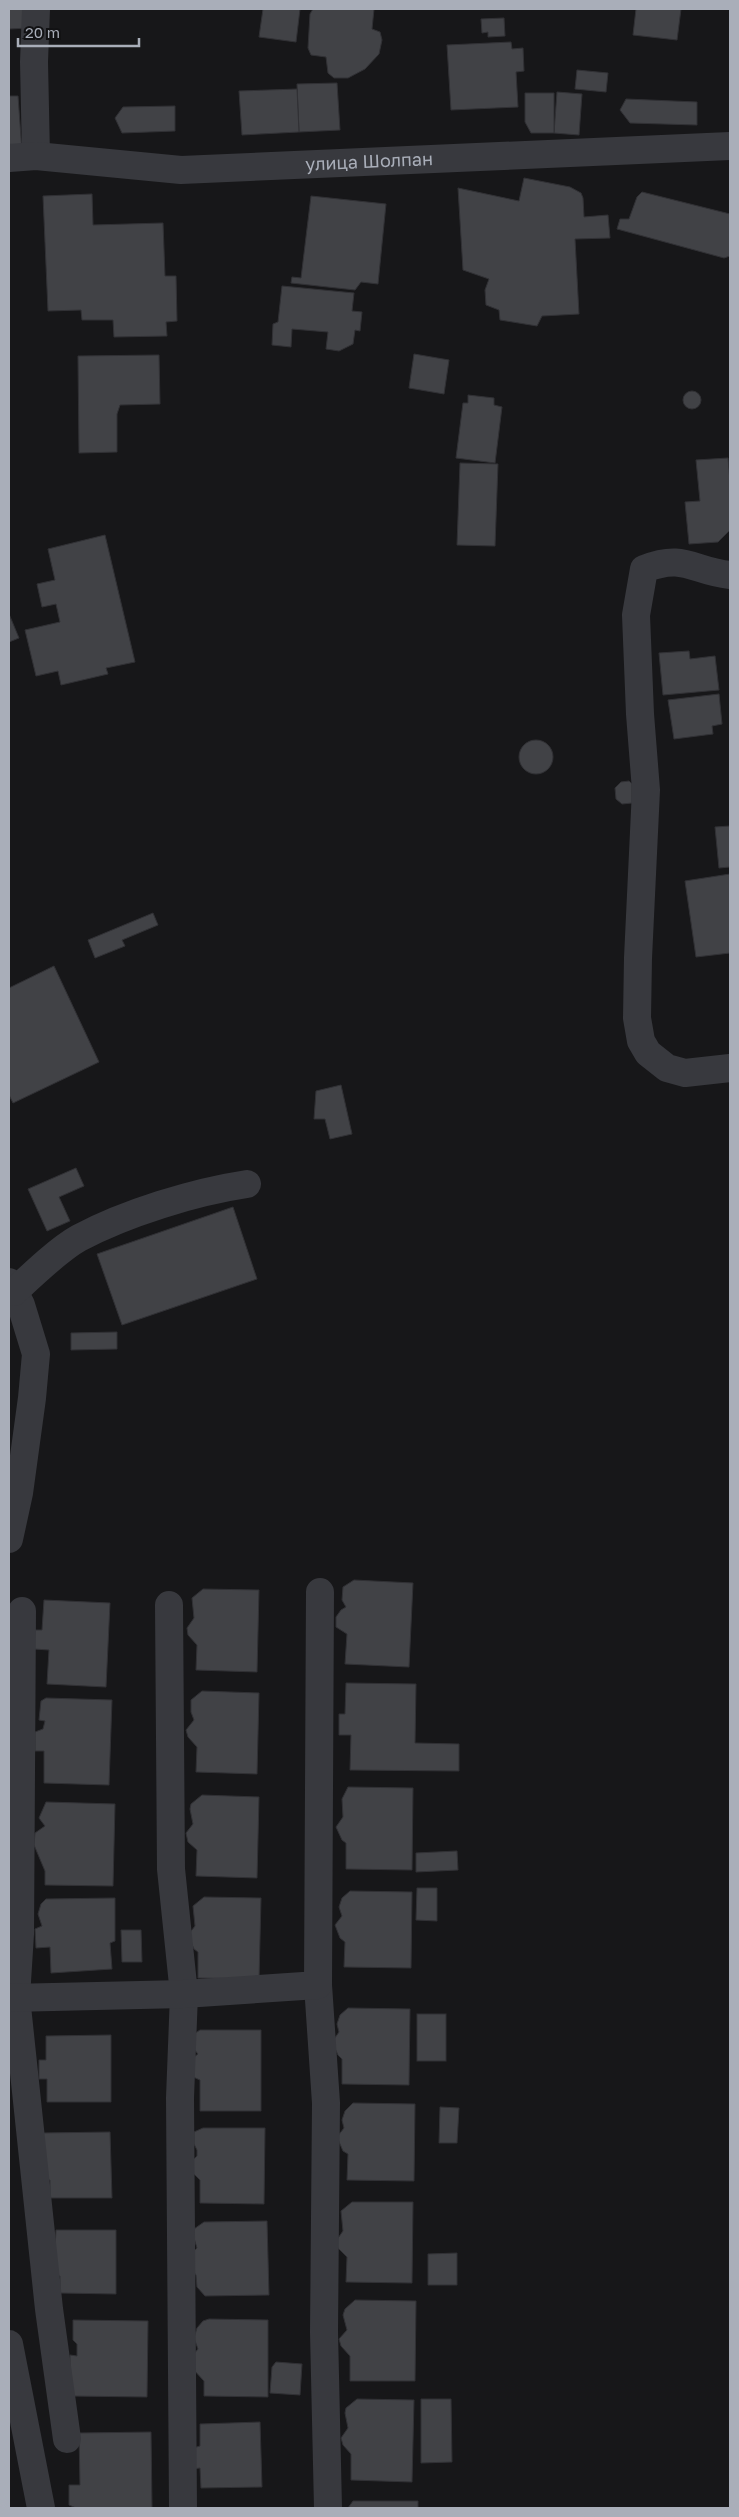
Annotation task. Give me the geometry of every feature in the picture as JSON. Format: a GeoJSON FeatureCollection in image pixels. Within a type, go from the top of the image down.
{"type":"FeatureCollection","features":[{"type":"Feature","properties":{"kind":"street"},"geometry":{"type":"LineString","coordinates":[[36,9],[34,62],[36,156]]}},
{"type":"Feature","properties":{"kind":"street","name":"улица Шолпан"},"geometry":{"type":"LineString","coordinates":[[9,158],[36,156],[181,170],[730,146]]}},
{"type":"Feature","properties":{"kind":"street"},"geometry":{"type":"LineString","coordinates":[[730,575],[713,573],[687,563],[679,562],[664,561],[644,569],[636,615],[640,714],[646,790],[638,958],[637,1018],[641,1041],[648,1053],[667,1068],[685,1073],[730,1068]]}},
{"type":"Feature","properties":{"kind":"street"},"geometry":{"type":"LineString","coordinates":[[9,1538],[19,1493],[36,1354],[21,1305],[12,1287],[32,1275],[78,1239],[178,1200],[212,1190],[247,1184]]}},
{"type":"Feature","properties":{"kind":"street"},"geometry":{"type":"LineString","coordinates":[[320,1592],[318,1985],[326,2103],[324,2332],[328,2508]]}},
{"type":"Feature","properties":{"kind":"street"},"geometry":{"type":"LineString","coordinates":[[169,1605],[171,1869],[184,1994],[180,2098],[183,2508]]}},
{"type":"Feature","properties":{"kind":"street"},"geometry":{"type":"LineString","coordinates":[[22,1612],[20,1934],[12,1998],[49,2309],[67,2439]]}},
{"type":"Feature","properties":{"kind":"street"},"geometry":{"type":"LineString","coordinates":[[12,1998],[184,1994],[318,1985]]}},
{"type":"Feature","properties":{"kind":"street"},"geometry":{"type":"LineString","coordinates":[[9,2344],[41,2508]]}},
{"type":"Feature","properties":{"kind":"building"},"geometry":{"type":"Polygon","coordinates":[[[9,9],[28,9],[29,28],[9,29],[9,9]]]}},
{"type":"Feature","properties":{"kind":"building"},"geometry":{"type":"Polygon","coordinates":[[[263,9],[300,9],[296,42],[259,37],[263,9]]]}},
{"type":"Feature","properties":{"kind":"building"},"geometry":{"type":"Polygon","coordinates":[[[313,9],[374,9],[372,29],[380,32],[382,40],[379,54],[365,69],[348,78],[334,78],[328,73],[326,57],[311,55],[308,48],[310,14],[313,9]]]}},
{"type":"Feature","properties":{"kind":"building"},"geometry":{"type":"Polygon","coordinates":[[[636,9],[681,9],[677,40],[633,35],[636,9]]]}},
{"type":"Feature","properties":{"kind":"building"},"geometry":{"type":"Polygon","coordinates":[[[504,18],[505,36],[488,37],[488,32],[482,33],[481,19],[504,18]]]}},
{"type":"Feature","properties":{"kind":"building"},"geometry":{"type":"Polygon","coordinates":[[[511,42],[512,49],[523,48],[524,71],[516,72],[518,107],[451,110],[447,45],[511,42]]]}},
{"type":"Feature","properties":{"kind":"building"},"geometry":{"type":"Polygon","coordinates":[[[577,70],[608,73],[606,92],[575,89],[577,70]]]}},
{"type":"Feature","properties":{"kind":"building"},"geometry":{"type":"Polygon","coordinates":[[[337,83],[340,130],[299,132],[297,84],[337,83]]]}},
{"type":"Feature","properties":{"kind":"building"},"geometry":{"type":"Polygon","coordinates":[[[297,89],[299,132],[242,135],[239,91],[297,89]]]}},
{"type":"Feature","properties":{"kind":"building"},"geometry":{"type":"Polygon","coordinates":[[[557,92],[582,94],[579,135],[554,133],[557,92]]]}},
{"type":"Feature","properties":{"kind":"building"},"geometry":{"type":"Polygon","coordinates":[[[525,93],[554,93],[554,133],[531,133],[525,122],[525,93]]]}},
{"type":"Feature","properties":{"kind":"building"},"geometry":{"type":"Polygon","coordinates":[[[9,96],[18,96],[22,152],[9,153],[9,96]]]}},
{"type":"Feature","properties":{"kind":"building"},"geometry":{"type":"Polygon","coordinates":[[[626,99],[697,102],[697,125],[630,123],[620,110],[626,99]]]}},
{"type":"Feature","properties":{"kind":"building"},"geometry":{"type":"Polygon","coordinates":[[[175,106],[175,131],[122,133],[115,118],[123,107],[175,106]]]}},
{"type":"Feature","properties":{"kind":"building"},"geometry":{"type":"Polygon","coordinates":[[[524,178],[570,187],[581,193],[584,217],[608,215],[610,238],[575,239],[579,314],[542,316],[537,326],[500,320],[499,310],[486,305],[485,290],[489,279],[463,270],[458,188],[519,201],[524,178]]]}},
{"type":"Feature","properties":{"kind":"building"},"geometry":{"type":"Polygon","coordinates":[[[642,192],[730,214],[730,256],[724,258],[617,229],[620,219],[629,219],[637,197],[642,192]]]}},
{"type":"Feature","properties":{"kind":"building"},"geometry":{"type":"Polygon","coordinates":[[[92,194],[93,225],[163,223],[165,276],[176,276],[177,321],[166,322],[167,336],[114,337],[113,320],[82,320],[81,310],[48,311],[43,196],[92,194]]]}},
{"type":"Feature","properties":{"kind":"building"},"geometry":{"type":"Polygon","coordinates":[[[311,196],[386,204],[378,284],[361,282],[355,290],[291,283],[292,277],[301,278],[311,196]]]}},
{"type":"Feature","properties":{"kind":"building"},"geometry":{"type":"Polygon","coordinates":[[[282,286],[354,293],[352,311],[362,312],[360,331],[355,330],[353,344],[339,351],[326,349],[328,332],[292,329],[291,347],[272,345],[273,324],[278,322],[282,286]]]}},
{"type":"Feature","properties":{"kind":"building"},"geometry":{"type":"Polygon","coordinates":[[[414,354],[449,360],[444,394],[409,388],[414,354]]]}},
{"type":"Feature","properties":{"kind":"building"},"geometry":{"type":"Polygon","coordinates":[[[159,355],[160,404],[120,405],[117,414],[117,452],[79,453],[78,356],[159,355]]]}},
{"type":"Feature","properties":{"kind":"building"},"geometry":{"type":"Polygon","coordinates":[[[692,391],[698,394],[701,400],[698,406],[692,409],[686,406],[683,400],[686,394],[692,391]]]}},
{"type":"Feature","properties":{"kind":"building"},"geometry":{"type":"Polygon","coordinates":[[[468,395],[494,398],[494,405],[502,407],[495,463],[456,458],[463,403],[468,403],[468,395]]]}},
{"type":"Feature","properties":{"kind":"building"},"geometry":{"type":"Polygon","coordinates":[[[728,458],[730,530],[718,542],[689,544],[685,502],[700,501],[696,460],[728,458]]]}},
{"type":"Feature","properties":{"kind":"building"},"geometry":{"type":"Polygon","coordinates":[[[460,463],[498,464],[495,546],[457,545],[460,463]]]}},
{"type":"Feature","properties":{"kind":"building"},"geometry":{"type":"Polygon","coordinates":[[[105,535],[135,662],[106,668],[108,674],[61,685],[58,671],[36,676],[25,630],[60,622],[56,604],[42,607],[37,584],[55,580],[48,549],[105,535]]]}},
{"type":"Feature","properties":{"kind":"building"},"geometry":{"type":"Polygon","coordinates":[[[9,614],[19,638],[9,642],[9,614]]]}},
{"type":"Feature","properties":{"kind":"building"},"geometry":{"type":"Polygon","coordinates":[[[689,651],[690,659],[715,656],[719,690],[663,695],[659,653],[689,651]]]}},
{"type":"Feature","properties":{"kind":"building"},"geometry":{"type":"Polygon","coordinates":[[[719,694],[722,724],[712,726],[713,734],[674,739],[668,700],[719,694]]]}},
{"type":"Feature","properties":{"kind":"building"},"geometry":{"type":"Polygon","coordinates":[[[536,740],[543,741],[548,745],[552,750],[552,764],[548,769],[543,773],[536,774],[529,773],[524,769],[520,764],[519,757],[520,750],[524,745],[529,741],[536,740]]]}},
{"type":"Feature","properties":{"kind":"building"},"geometry":{"type":"Polygon","coordinates":[[[629,781],[632,784],[632,803],[622,804],[616,799],[615,788],[621,782],[629,781]]]}},
{"type":"Feature","properties":{"kind":"building"},"geometry":{"type":"Polygon","coordinates":[[[730,826],[730,867],[719,868],[715,827],[730,826]]]}},
{"type":"Feature","properties":{"kind":"building"},"geometry":{"type":"Polygon","coordinates":[[[730,874],[730,953],[696,957],[685,881],[730,874]]]}},
{"type":"Feature","properties":{"kind":"building"},"geometry":{"type":"Polygon","coordinates":[[[153,913],[158,925],[122,940],[125,946],[95,958],[88,940],[153,913]]]}},
{"type":"Feature","properties":{"kind":"building"},"geometry":{"type":"Polygon","coordinates":[[[54,966],[99,1062],[13,1103],[9,1095],[9,988],[54,966]]]}},
{"type":"Feature","properties":{"kind":"building"},"geometry":{"type":"Polygon","coordinates":[[[341,1085],[352,1134],[330,1139],[325,1119],[314,1119],[316,1091],[341,1085]]]}},
{"type":"Feature","properties":{"kind":"building"},"geometry":{"type":"Polygon","coordinates":[[[76,1168],[84,1186],[59,1197],[70,1221],[47,1231],[28,1189],[76,1168]]]}},
{"type":"Feature","properties":{"kind":"building"},"geometry":{"type":"Polygon","coordinates":[[[233,1207],[257,1279],[122,1325],[97,1254],[233,1207]]]}},
{"type":"Feature","properties":{"kind":"building"},"geometry":{"type":"Polygon","coordinates":[[[117,1332],[117,1349],[71,1350],[71,1333],[117,1332]]]}},
{"type":"Feature","properties":{"kind":"building"},"geometry":{"type":"Polygon","coordinates":[[[354,1580],[413,1583],[409,1667],[345,1664],[347,1634],[336,1627],[336,1617],[346,1607],[342,1600],[343,1587],[354,1580]]]}},
{"type":"Feature","properties":{"kind":"building"},"geometry":{"type":"Polygon","coordinates":[[[203,1589],[259,1590],[257,1672],[196,1670],[197,1645],[188,1635],[187,1628],[194,1618],[192,1598],[203,1589]]]}},
{"type":"Feature","properties":{"kind":"building"},"geometry":{"type":"Polygon","coordinates":[[[44,1600],[110,1603],[106,1687],[47,1684],[49,1650],[34,1649],[35,1630],[42,1630],[44,1600]]]}},
{"type":"Feature","properties":{"kind":"building"},"geometry":{"type":"Polygon","coordinates":[[[346,1683],[416,1684],[415,1743],[459,1744],[459,1771],[350,1770],[351,1735],[339,1735],[339,1714],[345,1714],[346,1683]]]}},
{"type":"Feature","properties":{"kind":"building"},"geometry":{"type":"Polygon","coordinates":[[[202,1691],[259,1693],[257,1774],[196,1772],[197,1747],[188,1737],[186,1730],[194,1720],[191,1712],[191,1700],[202,1691]]]}},
{"type":"Feature","properties":{"kind":"building"},"geometry":{"type":"Polygon","coordinates":[[[46,1698],[112,1700],[109,1785],[44,1783],[44,1751],[35,1751],[35,1732],[43,1729],[45,1721],[39,1720],[41,1701],[46,1698]]]}},
{"type":"Feature","properties":{"kind":"building"},"geometry":{"type":"Polygon","coordinates":[[[348,1787],[413,1788],[412,1870],[346,1869],[346,1843],[342,1840],[336,1827],[343,1817],[342,1799],[348,1787]]]}},
{"type":"Feature","properties":{"kind":"building"},"geometry":{"type":"Polygon","coordinates":[[[202,1795],[259,1797],[257,1878],[196,1876],[197,1850],[188,1842],[186,1833],[193,1824],[191,1804],[202,1795]]]}},
{"type":"Feature","properties":{"kind":"building"},"geometry":{"type":"Polygon","coordinates":[[[46,1802],[115,1804],[113,1886],[45,1885],[45,1871],[34,1845],[35,1833],[45,1826],[39,1818],[46,1802]]]}},
{"type":"Feature","properties":{"kind":"building"},"geometry":{"type":"Polygon","coordinates":[[[457,1851],[458,1870],[416,1872],[416,1853],[457,1851]]]}},
{"type":"Feature","properties":{"kind":"building"},"geometry":{"type":"Polygon","coordinates":[[[417,1888],[437,1888],[437,1921],[416,1920],[417,1888]]]}},
{"type":"Feature","properties":{"kind":"building"},"geometry":{"type":"Polygon","coordinates":[[[350,1891],[412,1892],[411,1968],[344,1967],[345,1942],[340,1938],[335,1925],[342,1916],[339,1907],[342,1898],[350,1891]]]}},
{"type":"Feature","properties":{"kind":"building"},"geometry":{"type":"Polygon","coordinates":[[[204,1897],[261,1898],[259,1979],[198,1978],[198,1952],[194,1949],[188,1935],[195,1926],[193,1906],[204,1897]]]}},
{"type":"Feature","properties":{"kind":"building"},"geometry":{"type":"Polygon","coordinates":[[[115,1898],[115,1941],[110,1943],[112,1969],[51,1973],[50,1947],[36,1948],[35,1929],[42,1926],[38,1914],[41,1904],[46,1899],[115,1898]]]}},
{"type":"Feature","properties":{"kind":"building"},"geometry":{"type":"Polygon","coordinates":[[[121,1930],[141,1930],[142,1962],[122,1962],[121,1930]]]}},
{"type":"Feature","properties":{"kind":"building"},"geometry":{"type":"Polygon","coordinates":[[[348,2008],[410,2009],[409,2085],[342,2084],[342,2059],[332,2042],[339,2032],[337,2024],[340,2015],[348,2008]]]}},
{"type":"Feature","properties":{"kind":"building"},"geometry":{"type":"Polygon","coordinates":[[[417,2014],[446,2014],[446,2061],[417,2061],[417,2014]]]}},
{"type":"Feature","properties":{"kind":"building"},"geometry":{"type":"Polygon","coordinates":[[[200,2030],[261,2030],[261,2111],[200,2111],[200,2080],[191,2076],[190,2060],[198,2054],[193,2048],[194,2034],[200,2030]]]}},
{"type":"Feature","properties":{"kind":"building"},"geometry":{"type":"Polygon","coordinates":[[[111,2035],[111,2102],[47,2102],[47,2079],[39,2079],[39,2060],[46,2060],[46,2036],[111,2035]]]}},
{"type":"Feature","properties":{"kind":"building"},"geometry":{"type":"Polygon","coordinates":[[[353,2103],[415,2104],[414,2181],[347,2180],[348,2154],[343,2151],[337,2137],[344,2128],[342,2120],[345,2111],[353,2103]]]}},
{"type":"Feature","properties":{"kind":"building"},"geometry":{"type":"Polygon","coordinates":[[[440,2107],[459,2108],[457,2143],[439,2143],[440,2107]]]}},
{"type":"Feature","properties":{"kind":"building"},"geometry":{"type":"Polygon","coordinates":[[[203,2128],[265,2128],[264,2204],[200,2203],[200,2180],[193,2173],[191,2162],[197,2156],[194,2132],[203,2128]]]}},
{"type":"Feature","properties":{"kind":"building"},"geometry":{"type":"Polygon","coordinates":[[[110,2132],[112,2198],[50,2198],[50,2180],[37,2180],[42,2133],[110,2132]]]}},
{"type":"Feature","properties":{"kind":"building"},"geometry":{"type":"Polygon","coordinates":[[[352,2202],[413,2202],[412,2283],[346,2282],[347,2257],[338,2248],[336,2241],[343,2231],[341,2211],[352,2202]]]}},
{"type":"Feature","properties":{"kind":"building"},"geometry":{"type":"Polygon","coordinates":[[[267,2221],[269,2295],[205,2296],[197,2287],[196,2275],[192,2270],[193,2252],[197,2248],[193,2235],[194,2229],[204,2222],[267,2221]]]}},
{"type":"Feature","properties":{"kind":"building"},"geometry":{"type":"Polygon","coordinates":[[[56,2230],[116,2230],[116,2294],[60,2293],[60,2276],[49,2276],[55,2249],[56,2230]]]}},
{"type":"Feature","properties":{"kind":"building"},"geometry":{"type":"Polygon","coordinates":[[[457,2253],[457,2285],[428,2285],[428,2254],[457,2253]]]}},
{"type":"Feature","properties":{"kind":"building"},"geometry":{"type":"Polygon","coordinates":[[[355,2300],[416,2301],[415,2381],[350,2381],[350,2356],[341,2346],[339,2339],[347,2330],[343,2315],[345,2309],[355,2300]]]}},
{"type":"Feature","properties":{"kind":"building"},"geometry":{"type":"Polygon","coordinates":[[[209,2319],[268,2320],[268,2397],[204,2396],[204,2381],[192,2368],[192,2356],[198,2349],[194,2338],[197,2328],[203,2321],[209,2319]]]}},
{"type":"Feature","properties":{"kind":"building"},"geometry":{"type":"Polygon","coordinates":[[[73,2320],[148,2321],[147,2397],[70,2396],[70,2355],[77,2356],[77,2344],[73,2340],[73,2320]]]}},
{"type":"Feature","properties":{"kind":"building"},"geometry":{"type":"Polygon","coordinates":[[[276,2362],[302,2364],[300,2395],[270,2393],[272,2367],[276,2362]]]}},
{"type":"Feature","properties":{"kind":"building"},"geometry":{"type":"Polygon","coordinates":[[[357,2399],[414,2400],[412,2482],[351,2480],[351,2454],[343,2445],[341,2438],[348,2428],[346,2408],[357,2399]]]}},
{"type":"Feature","properties":{"kind":"building"},"geometry":{"type":"Polygon","coordinates":[[[421,2399],[451,2399],[452,2462],[421,2463],[421,2399]]]}},
{"type":"Feature","properties":{"kind":"building"},"geometry":{"type":"Polygon","coordinates":[[[260,2422],[262,2487],[201,2488],[200,2468],[191,2469],[190,2449],[200,2446],[200,2424],[260,2422]]]}},
{"type":"Feature","properties":{"kind":"building"},"geometry":{"type":"Polygon","coordinates":[[[151,2432],[152,2508],[76,2508],[69,2505],[69,2485],[80,2485],[79,2433],[151,2432]]]}},
{"type":"Feature","properties":{"kind":"building"},"geometry":{"type":"Polygon","coordinates":[[[353,2501],[418,2501],[418,2508],[348,2508],[353,2501]]]}}]}
